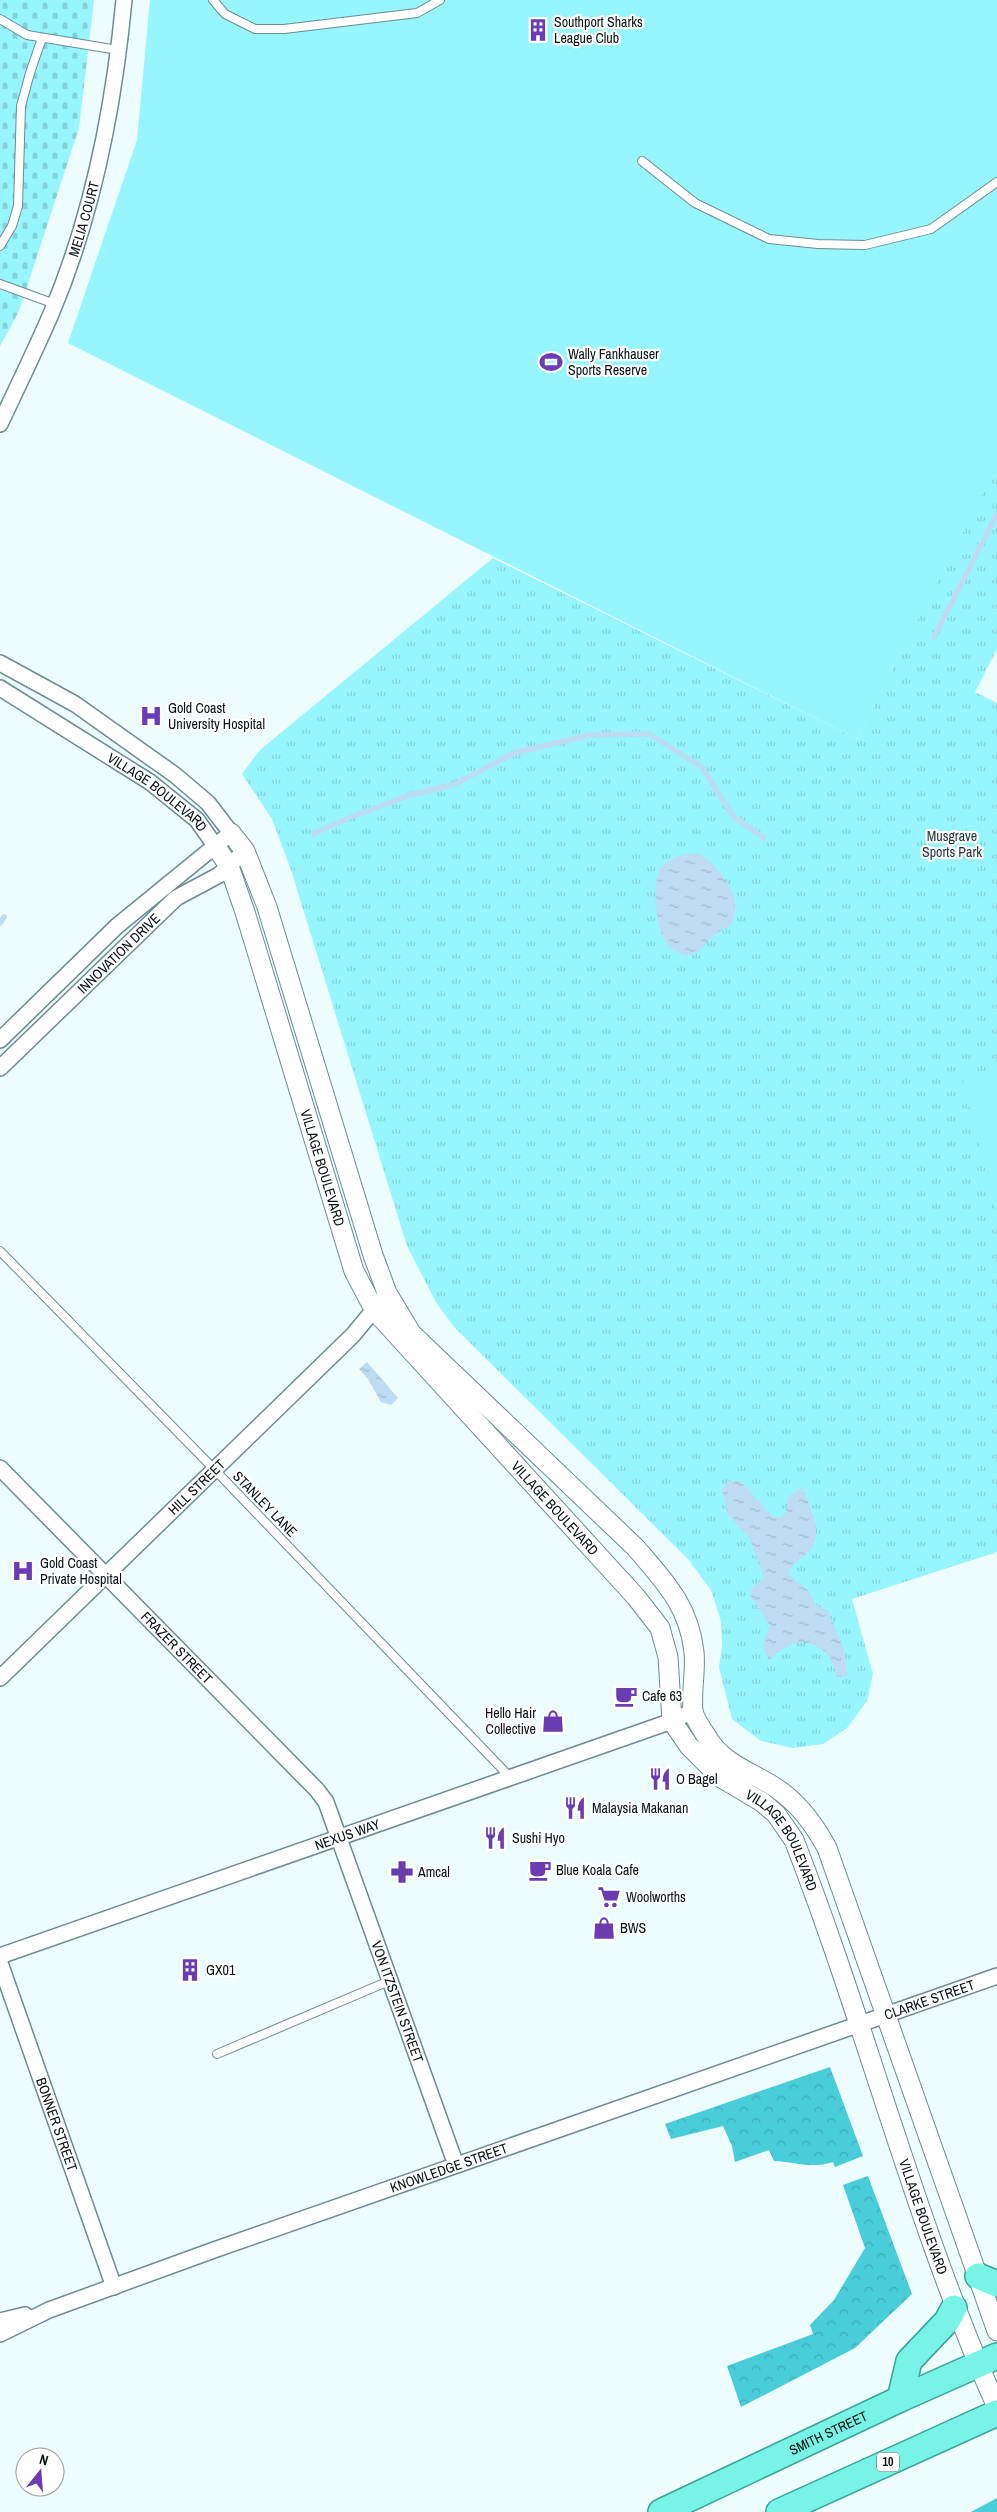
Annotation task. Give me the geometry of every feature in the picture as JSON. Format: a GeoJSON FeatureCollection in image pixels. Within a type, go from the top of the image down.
{"type":"FeatureCollection","features":[{"type":"Feature","properties":{"kind":"highway"},"geometry":{"type":"LineString","coordinates":[[900,2398],[909,2362],[947,2320],[954,2308]]}},
{"type":"Feature","properties":{"kind":"highway","name":"SMITH STREET"},"geometry":{"type":"LineString","coordinates":[[661,2512],[900,2398],[987,2359]]}},
{"type":"Feature","properties":{"kind":"highway","name":"10"},"geometry":{"type":"LineString","coordinates":[[779,2512],[997,2413]]}},
{"type":"Feature","properties":{"kind":"street","name":"MELIA COURT"},"geometry":{"type":"LineString","coordinates":[[0,424],[55,304],[72,258],[96,175],[118,50],[124,0]]}},
{"type":"Feature","properties":{"kind":"street","name":"VILLAGE BOULEVARD"},"geometry":{"type":"LineString","coordinates":[[0,663],[75,704],[175,775],[208,803],[244,851],[267,906],[372,1255],[387,1293],[411,1332],[636,1548],[669,1586],[683,1609],[691,1636],[694,1654],[693,1712],[708,1740],[736,1767],[776,1788],[805,1812],[816,1827],[827,1848],[886,2016],[987,2280],[997,2331]]}},
{"type":"Feature","properties":{"kind":"street","name":"VILLAGE BOULEVARD"},"geometry":{"type":"LineString","coordinates":[[0,688],[150,782],[197,820],[216,847],[229,866],[354,1271],[375,1311],[636,1597],[660,1628],[668,1657],[672,1721],[689,1746],[720,1776],[762,1802],[776,1814],[794,1840],[860,2024],[954,2308],[987,2359],[997,2407]]}},
{"type":"Feature","properties":{"kind":"street","name":"INNOVATION DRIVE"},"geometry":{"type":"LineString","coordinates":[[0,1040],[116,926],[231,833]]}},
{"type":"Feature","properties":{"kind":"street","name":"INNOVATION DRIVE"},"geometry":{"type":"LineString","coordinates":[[0,1068],[176,898],[209,882],[244,851]]}},
{"type":"Feature","properties":{"kind":"street","name":"HILL STREET"},"geometry":{"type":"LineString","coordinates":[[0,1678],[375,1311],[387,1293]]}},
{"type":"Feature","properties":{"kind":"street","name":"FRAZER STREET"},"geometry":{"type":"LineString","coordinates":[[0,1468],[317,1790],[326,1802],[340,1837]]}},
{"type":"Feature","properties":{"kind":"street","name":"NEXUS WAY"},"geometry":{"type":"LineString","coordinates":[[0,1956],[509,1776],[672,1721],[693,1712]]}},
{"type":"Feature","properties":{"kind":"street","name":"VON ITZSTEIN STREET"},"geometry":{"type":"LineString","coordinates":[[340,1837],[389,1981],[456,2165]]}},
{"type":"Feature","properties":{"kind":"street","name":"BONNER STREET"},"geometry":{"type":"LineString","coordinates":[[0,1963],[114,2287]]}},
{"type":"Feature","properties":{"kind":"street","name":"CLARKE STREET"},"geometry":{"type":"LineString","coordinates":[[860,2024],[997,1976]]}},
{"type":"Feature","properties":{"kind":"street","name":"KNOWLEDGE STREET"},"geometry":{"type":"LineString","coordinates":[[0,2334],[39,2314],[456,2165],[860,2024]]}},
{"type":"Feature","properties":{"kind":"street","name":"KNOWLEDGE STREET"},"geometry":{"type":"LineString","coordinates":[[0,2321],[14,2316],[39,2314]]}},
{"type":"Feature","properties":{"kind":"lane"},"geometry":{"type":"LineString","coordinates":[[213,0],[225,14],[255,29],[284,29],[417,13],[440,0]]}},
{"type":"Feature","properties":{"kind":"lane"},"geometry":{"type":"LineString","coordinates":[[0,19],[27,35],[118,50]]}},
{"type":"Feature","properties":{"kind":"lane"},"geometry":{"type":"LineString","coordinates":[[0,246],[12,226],[18,206],[22,106],[30,73],[42,38]]}},
{"type":"Feature","properties":{"kind":"lane"},"geometry":{"type":"LineString","coordinates":[[642,161],[695,203],[769,239],[818,244],[865,245],[931,229],[997,182]]}},
{"type":"Feature","properties":{"kind":"lane"},"geometry":{"type":"LineString","coordinates":[[0,284],[55,304]]}},
{"type":"Feature","properties":{"kind":"lane","name":"STANLEY LANE"},"geometry":{"type":"LineString","coordinates":[[0,1252],[214,1469],[509,1776]]}},
{"type":"Feature","properties":{"kind":"lane"},"geometry":{"type":"LineString","coordinates":[[217,2054],[389,1981]]}},
{"type":"Feature","properties":{"kind":"green space"},"geometry":{"type":"Polygon","coordinates":[[[0,0],[94,0],[79,128],[19,311],[0,346],[0,0]]]}},
{"type":"Feature","properties":{"kind":"green space","name":"Wally Fankhauser Sports Reserve"},"geometry":{"type":"Polygon","coordinates":[[[150,0],[997,0],[997,465],[857,739],[68,343],[137,140],[150,0]]]}},
{"type":"Feature","properties":{"kind":"green space","name":"Musgrave Sports Park"},"geometry":{"type":"Polygon","coordinates":[[[997,464],[997,649],[975,692],[997,703],[997,1552],[852,1599],[873,1674],[867,1701],[847,1728],[823,1744],[793,1748],[761,1741],[732,1719],[719,1667],[722,1647],[721,1621],[711,1590],[688,1559],[455,1328],[437,1304],[407,1246],[291,870],[272,819],[242,774],[260,750],[493,558],[857,739],[997,464]]]}},
{"type":"Feature","properties":{"kind":"green space"},"geometry":{"type":"Polygon","coordinates":[[[997,1069],[997,1217],[962,1078],[997,1069]]]}},
{"type":"Feature","properties":{"kind":"green space"},"geometry":{"type":"Polygon","coordinates":[[[830,2067],[863,2156],[835,2167],[833,2162],[810,2165],[774,2161],[769,2150],[735,2162],[732,2146],[723,2126],[671,2139],[665,2124],[830,2067]]]}},
{"type":"Feature","properties":{"kind":"green space"},"geometry":{"type":"Polygon","coordinates":[[[868,2176],[912,2294],[855,2348],[741,2407],[727,2366],[813,2334],[810,2325],[834,2300],[865,2248],[843,2185],[868,2176]]]}},
{"type":"Feature","properties":{"kind":"green space"},"geometry":{"type":"Polygon","coordinates":[[[997,2498],[997,2512],[971,2512],[997,2498]]]}},
{"type":"Feature","properties":{"kind":"water"},"geometry":{"type":"Polygon","coordinates":[[[699,853],[722,874],[728,883],[733,893],[735,912],[732,922],[728,927],[715,934],[698,951],[686,956],[670,947],[662,936],[657,916],[657,881],[663,865],[671,859],[699,853]]]}},
{"type":"Feature","properties":{"kind":"water"},"geometry":{"type":"Polygon","coordinates":[[[367,1362],[398,1398],[391,1405],[381,1402],[368,1379],[359,1369],[367,1362]]]}},
{"type":"Feature","properties":{"kind":"water"},"geometry":{"type":"Polygon","coordinates":[[[729,1481],[740,1481],[772,1516],[780,1518],[785,1515],[789,1496],[802,1487],[812,1510],[816,1536],[814,1544],[809,1551],[794,1564],[788,1574],[809,1591],[815,1604],[828,1611],[845,1652],[848,1676],[837,1677],[833,1664],[827,1654],[819,1647],[809,1644],[799,1643],[789,1646],[769,1661],[763,1645],[770,1626],[750,1595],[753,1587],[764,1578],[750,1539],[728,1515],[722,1489],[729,1481]]]}},
{"type":"Feature","properties":{"kind":"waterway"},"geometry":{"type":"LineString","coordinates":[[934,637],[997,514]]}},
{"type":"Feature","properties":{"kind":"waterway"},"geometry":{"type":"LineString","coordinates":[[313,834],[351,817],[407,796],[455,784],[514,753],[590,735],[649,734],[702,767],[733,816],[764,838]]}},
{"type":"Feature","properties":{"kind":"waterway"},"geometry":{"type":"LineString","coordinates":[[0,923],[4,917]]}},
{"type":"Feature","properties":{"kind":"place","name":"Southport Sharks League Club"},"geometry":{"type":"Point","coordinates":[538,30]}},
{"type":"Feature","properties":{"kind":"place","name":"Wally Fankhauser Sports Reserve"},"geometry":{"type":"Point","coordinates":[551,362]}},
{"type":"Feature","properties":{"kind":"place","name":"Gold Coast University Hospital"},"geometry":{"type":"Point","coordinates":[151,716]}},
{"type":"Feature","properties":{"kind":"place","name":"Gold Coast Private Hospital"},"geometry":{"type":"Point","coordinates":[23,1571]}},
{"type":"Feature","properties":{"kind":"place","name":"Cafe 63"},"geometry":{"type":"Point","coordinates":[626,1696]}},
{"type":"Feature","properties":{"kind":"place","name":"Hello Hair Collective"},"geometry":{"type":"Point","coordinates":[553,1721]}},
{"type":"Feature","properties":{"kind":"place","name":"O Bagel"},"geometry":{"type":"Point","coordinates":[660,1779]}},
{"type":"Feature","properties":{"kind":"place","name":"Malaysia Makanan"},"geometry":{"type":"Point","coordinates":[575,1808]}},
{"type":"Feature","properties":{"kind":"place","name":"Sushi Hyo"},"geometry":{"type":"Point","coordinates":[495,1838]}},
{"type":"Feature","properties":{"kind":"place","name":"Blue Koala Cafe"},"geometry":{"type":"Point","coordinates":[540,1870]}},
{"type":"Feature","properties":{"kind":"place","name":"Amcal"},"geometry":{"type":"Point","coordinates":[402,1872]}},
{"type":"Feature","properties":{"kind":"place","name":"Woolworths"},"geometry":{"type":"Point","coordinates":[609,1897]}},
{"type":"Feature","properties":{"kind":"place","name":"BWS"},"geometry":{"type":"Point","coordinates":[604,1928]}},
{"type":"Feature","properties":{"kind":"place","name":"GX01"},"geometry":{"type":"Point","coordinates":[190,1970]}}]}
